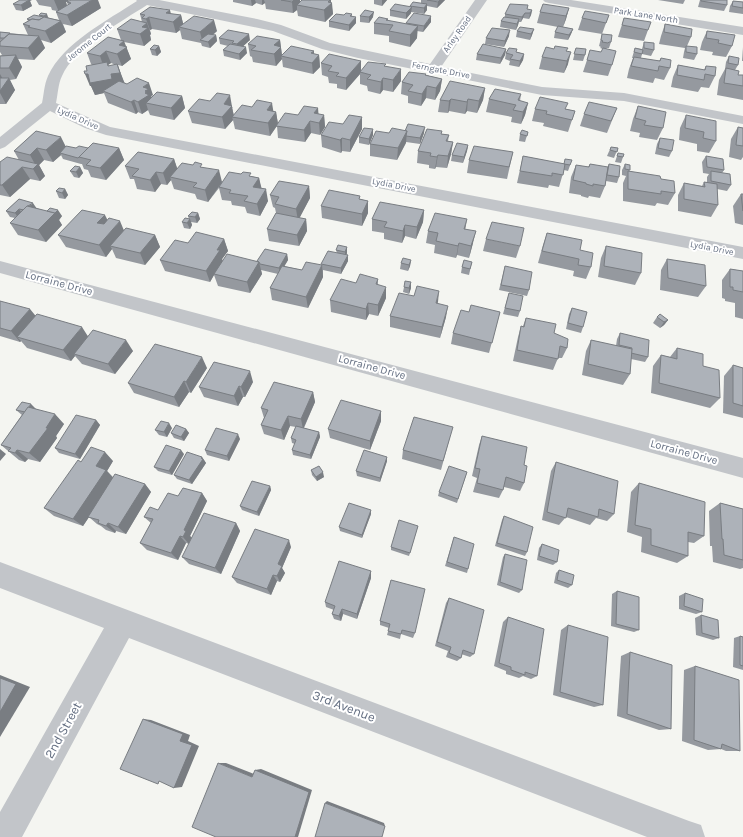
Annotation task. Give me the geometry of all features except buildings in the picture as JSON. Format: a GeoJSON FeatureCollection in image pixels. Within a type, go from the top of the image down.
{"type":"FeatureCollection","features":[{"type":"Feature","properties":{"kind":"street","name":"Ferngate Drive"},"geometry":{"type":"LineString","coordinates":[[144,0],[277,28],[326,46],[358,54],[542,91],[631,98],[743,120]]}},
{"type":"Feature","properties":{"kind":"street","name":"Jerome Court"},"geometry":{"type":"LineString","coordinates":[[49,105],[53,81],[57,72],[69,55],[144,0]]}},
{"type":"Feature","properties":{"kind":"street","name":"Arley Road"},"geometry":{"type":"LineString","coordinates":[[433,69],[481,0]]}},
{"type":"Feature","properties":{"kind":"street","name":"Park Lane North"},"geometry":{"type":"LineString","coordinates":[[549,0],[743,31]]}},
{"type":"Feature","properties":{"kind":"street"},"geometry":{"type":"LineString","coordinates":[[0,144],[49,105]]}},
{"type":"Feature","properties":{"kind":"street","name":"Lydia Drive"},"geometry":{"type":"LineString","coordinates":[[49,105],[106,131],[743,253]]}},
{"type":"Feature","properties":{"kind":"street","name":"Lorraine Drive"},"geometry":{"type":"LineString","coordinates":[[0,267],[743,468]]}},
{"type":"Feature","properties":{"kind":"street","name":"3rd Avenue"},"geometry":{"type":"LineString","coordinates":[[0,575],[688,837]]}},
{"type":"Feature","properties":{"kind":"street","name":"2nd Street"},"geometry":{"type":"LineString","coordinates":[[4,837],[123,622]]}}]}
